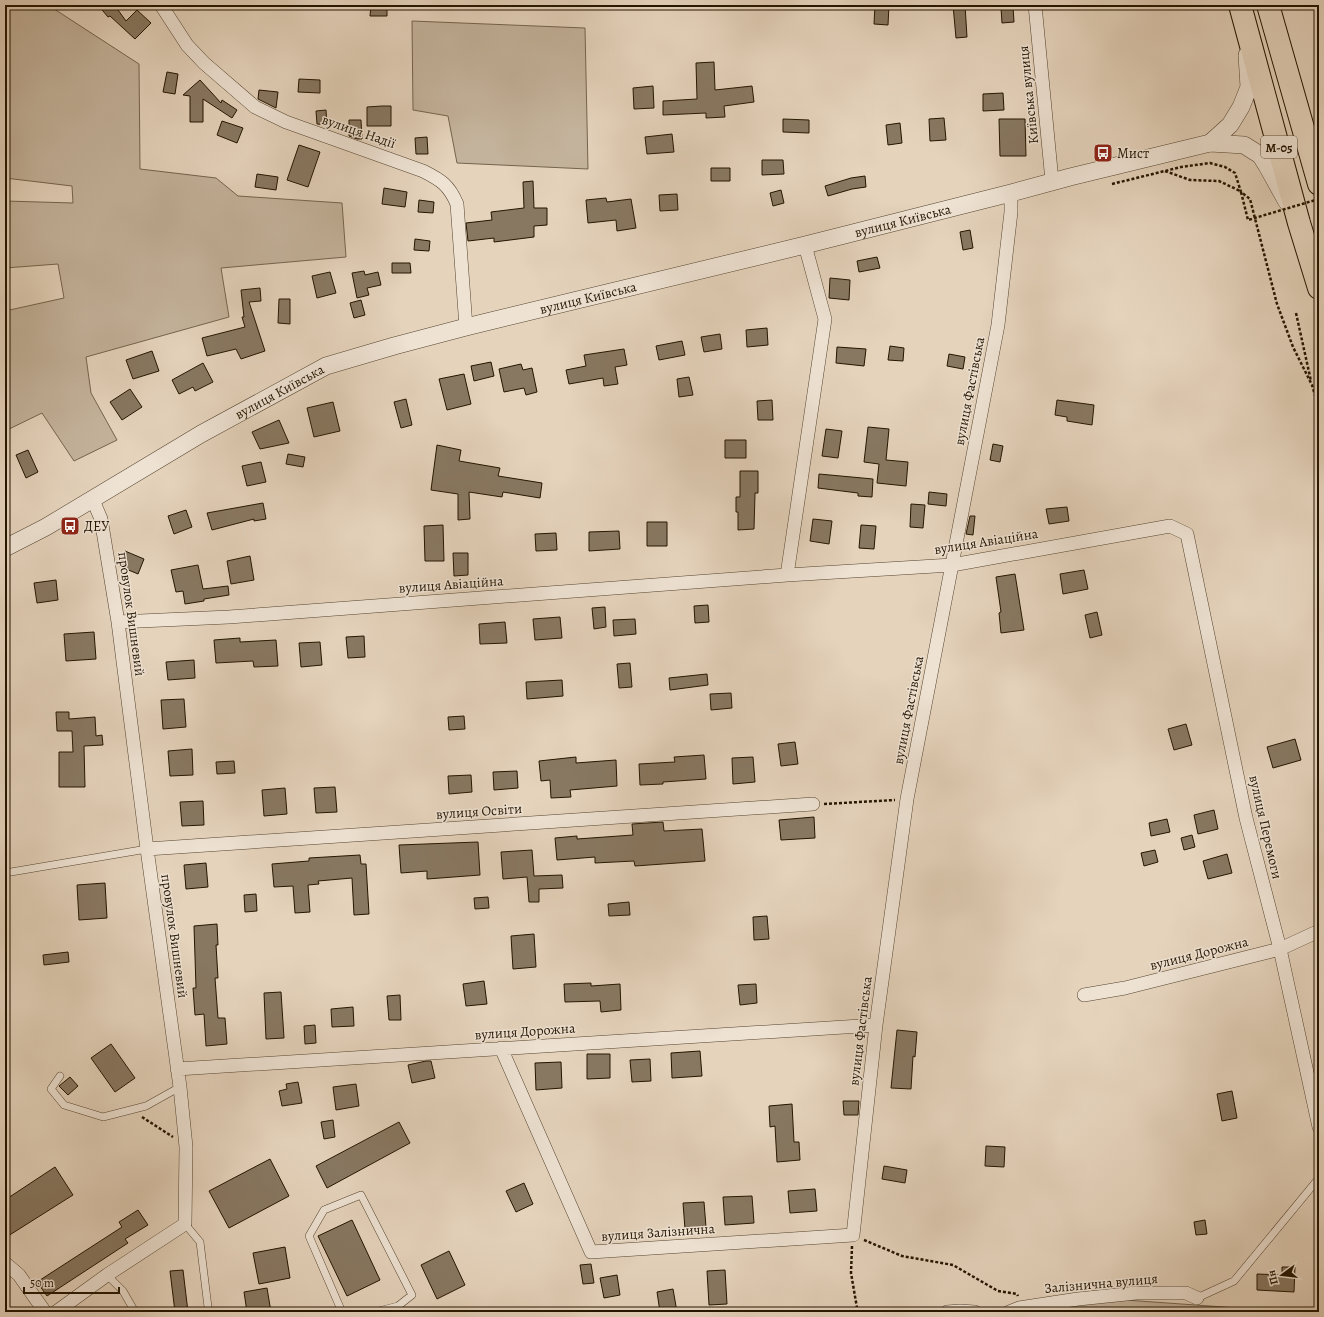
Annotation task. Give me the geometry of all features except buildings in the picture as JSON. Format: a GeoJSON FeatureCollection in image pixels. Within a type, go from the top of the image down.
{"type":"FeatureCollection","features":[{"type":"Feature","properties":{"kind":"highway","name":"М-05"},"geometry":{"type":"LineString","coordinates":[[1268,5],[1319,184]]}},
{"type":"Feature","properties":{"kind":"highway","name":"М-05"},"geometry":{"type":"LineString","coordinates":[[1243,12],[1299,223],[1319,288]]}},
{"type":"Feature","properties":{"kind":"street","name":"вулиця Надії"},"geometry":{"type":"LineString","coordinates":[[160,5],[187,45],[255,107],[286,122],[423,171],[442,182],[452,192],[457,204],[466,327]]}},
{"type":"Feature","properties":{"kind":"street","name":"Київська вулиця"},"geometry":{"type":"LineString","coordinates":[[1035,5],[1052,181]]}},
{"type":"Feature","properties":{"kind":"street"},"geometry":{"type":"LineString","coordinates":[[1210,143],[1230,125],[1241,106],[1249,87],[1243,12]]}},
{"type":"Feature","properties":{"kind":"street","name":"вулиця Київська"},"geometry":{"type":"LineString","coordinates":[[5,548],[93,500],[201,434],[326,366],[466,327],[805,245],[1011,193],[1052,181],[1210,143]]}},
{"type":"Feature","properties":{"kind":"street"},"geometry":{"type":"LineString","coordinates":[[1210,143],[1244,145],[1260,155],[1299,223]]}},
{"type":"Feature","properties":{"kind":"street","name":"вулиця Фастівська"},"geometry":{"type":"LineString","coordinates":[[853,1235],[876,1025],[907,799],[998,325],[1011,212],[1011,193]]}},
{"type":"Feature","properties":{"kind":"street"},"geometry":{"type":"LineString","coordinates":[[787,575],[825,319],[805,245]]}},
{"type":"Feature","properties":{"kind":"street","name":"провулок Вишневий"},"geometry":{"type":"LineString","coordinates":[[93,500],[101,520],[118,622],[146,849],[180,1087],[186,1147],[185,1224]]}},
{"type":"Feature","properties":{"kind":"street","name":"вулиця Авіаційна"},"geometry":{"type":"LineString","coordinates":[[118,622],[229,617],[787,575],[952,565],[1170,526],[1187,534]]}},
{"type":"Feature","properties":{"kind":"street","name":"вулиця Перемоги"},"geometry":{"type":"LineString","coordinates":[[1187,534],[1246,818],[1280,949],[1319,1127]]}},
{"type":"Feature","properties":{"kind":"street","name":"вулиця Освіти"},"geometry":{"type":"LineString","coordinates":[[146,849],[813,804]]}},
{"type":"Feature","properties":{"kind":"street","name":"вулиця Дорожна"},"geometry":{"type":"LineString","coordinates":[[1084,995],[1125,988],[1280,949],[1319,931]]}},
{"type":"Feature","properties":{"kind":"street","name":"вулиця Дорожна"},"geometry":{"type":"LineString","coordinates":[[177,1069],[876,1025]]}},
{"type":"Feature","properties":{"kind":"street","name":"вулиця Залізнична"},"geometry":{"type":"LineString","coordinates":[[501,1048],[591,1252],[853,1235]]}},
{"type":"Feature","properties":{"kind":"street"},"geometry":{"type":"LineString","coordinates":[[56,1312],[107,1275],[185,1224]]}},
{"type":"Feature","properties":{"kind":"street"},"geometry":{"type":"LineString","coordinates":[[5,1263],[19,1275],[45,1312]]}},
{"type":"Feature","properties":{"kind":"street","name":"Залізнична вулиця"},"geometry":{"type":"LineString","coordinates":[[1014,1310],[1078,1299],[1136,1293],[1186,1293],[1197,1298]]}},
{"type":"Feature","properties":{"kind":"street"},"geometry":{"type":"LineString","coordinates":[[946,1312],[975,1312]]}},
{"type":"Feature","properties":{"kind":"lane"},"geometry":{"type":"LineString","coordinates":[[5,873],[146,849]]}},
{"type":"Feature","properties":{"kind":"lane"},"geometry":{"type":"LineString","coordinates":[[60,1076],[51,1089],[64,1105],[103,1117],[146,1106],[180,1087]]}},
{"type":"Feature","properties":{"kind":"lane"},"geometry":{"type":"LineString","coordinates":[[1197,1298],[1234,1281],[1319,1178]]}},
{"type":"Feature","properties":{"kind":"lane"},"geometry":{"type":"LineString","coordinates":[[342,1312],[309,1236],[324,1210],[361,1195],[412,1295],[398,1306],[375,1312]]}},
{"type":"Feature","properties":{"kind":"lane"},"geometry":{"type":"LineString","coordinates":[[185,1224],[200,1242],[209,1312]]}},
{"type":"Feature","properties":{"kind":"lane"},"geometry":{"type":"LineString","coordinates":[[107,1275],[123,1291],[135,1312]]}},
{"type":"Feature","properties":{"kind":"path"},"geometry":{"type":"LineString","coordinates":[[1112,184],[1181,167],[1210,163],[1224,167],[1235,173],[1248,220],[1319,199]]}},
{"type":"Feature","properties":{"kind":"path"},"geometry":{"type":"LineString","coordinates":[[1165,171],[1190,180],[1219,181],[1241,192],[1250,199],[1277,304],[1293,347],[1312,385]]}},
{"type":"Feature","properties":{"kind":"path"},"geometry":{"type":"LineString","coordinates":[[1296,313],[1312,385],[1319,408]]}},
{"type":"Feature","properties":{"kind":"path"},"geometry":{"type":"LineString","coordinates":[[813,804],[907,799]]}},
{"type":"Feature","properties":{"kind":"path"},"geometry":{"type":"LineString","coordinates":[[130,1110],[154,1124],[186,1147]]}},
{"type":"Feature","properties":{"kind":"path"},"geometry":{"type":"LineString","coordinates":[[857,1312],[858,1308],[851,1273],[853,1235],[902,1256],[953,1265],[998,1291],[1017,1294],[1014,1310]]}},
{"type":"Feature","properties":{"kind":"path"},"geometry":{"type":"LineString","coordinates":[[858,1308],[874,1312]]}},
{"type":"Feature","properties":{"kind":"shaded area"},"geometry":{"type":"Polygon","coordinates":[[[5,5],[48,5],[139,64],[140,169],[216,178],[238,196],[342,203],[346,257],[221,268],[229,317],[86,357],[91,393],[117,440],[74,461],[42,413],[5,431],[5,311],[64,298],[58,264],[5,268],[5,201],[73,203],[72,186],[5,178],[5,5]]]}},
{"type":"Feature","properties":{"kind":"shaded area"},"geometry":{"type":"Polygon","coordinates":[[[412,21],[585,28],[588,169],[457,163],[448,116],[413,110],[412,21]]]}},
{"type":"Feature","properties":{"kind":"shaded area"},"geometry":{"type":"Polygon","coordinates":[[[1111,1299],[1294,1312],[1035,1312],[1111,1299]]]}},
{"type":"Feature","properties":{"kind":"place","name":"Мист"},"geometry":{"type":"Point","coordinates":[1103,153]}},
{"type":"Feature","properties":{"kind":"place","name":"ДЕУ"},"geometry":{"type":"Point","coordinates":[70,526]}}]}
